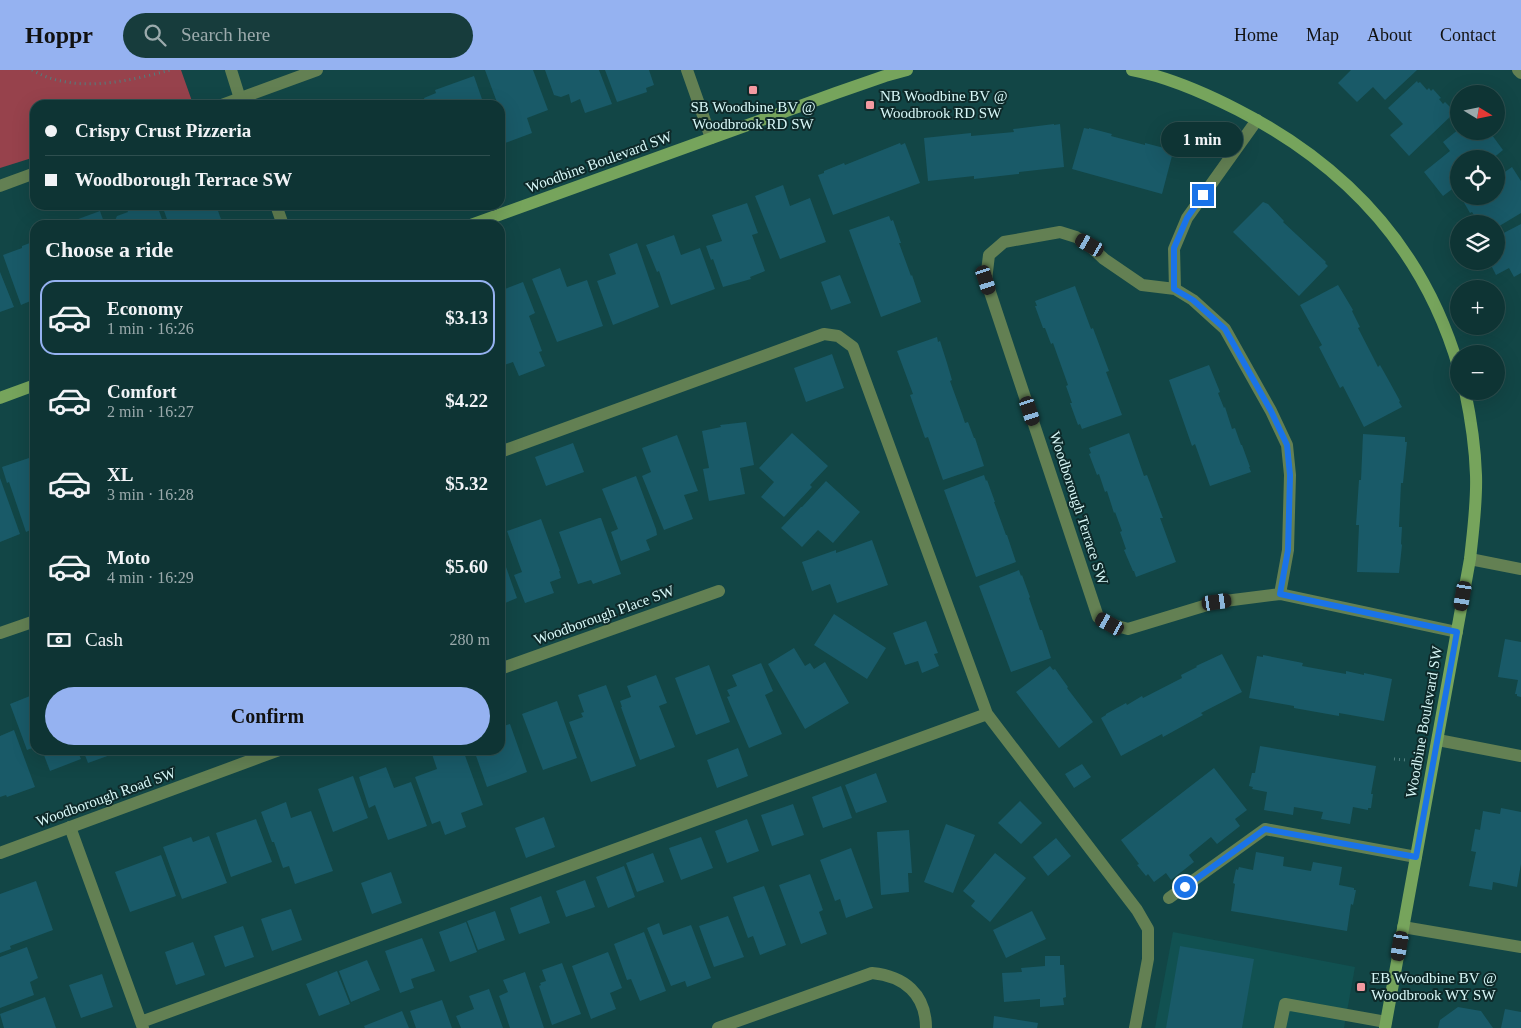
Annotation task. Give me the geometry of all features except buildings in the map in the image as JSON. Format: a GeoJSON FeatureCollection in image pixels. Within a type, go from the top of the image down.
{"type":"FeatureCollection","features":[{"type":"Feature","properties":{"kind":"street"},"geometry":{"type":"LineString","coordinates":[[231,70],[240,100]]}},
{"type":"Feature","properties":{"kind":"street"},"geometry":{"type":"LineString","coordinates":[[246,100],[317,70]]}},
{"type":"Feature","properties":{"kind":"street"},"geometry":{"type":"LineString","coordinates":[[686,70],[711,138]]}},
{"type":"Feature","properties":{"kind":"street","name":"Woodbine Boulevard SW"},"geometry":{"type":"LineString","coordinates":[[485,220],[884,73],[908,70]]}},
{"type":"Feature","properties":{"kind":"street"},"geometry":{"type":"LineString","coordinates":[[1132,70],[1183,85],[1221,101],[1289,139],[1320,161],[1375,214],[1398,244],[1419,276],[1438,313],[1451,345]]}},
{"type":"Feature","properties":{"kind":"street"},"geometry":{"type":"LineString","coordinates":[[1174,289],[1174,248],[1187,218],[1257,120]]}},
{"type":"Feature","properties":{"kind":"street"},"geometry":{"type":"LineString","coordinates":[[0,186],[30,175]]}},
{"type":"Feature","properties":{"kind":"street","name":"Woodborough Terrace SW"},"geometry":{"type":"LineString","coordinates":[[1280,594],[1288,550],[1290,475],[1287,445],[1271,411],[1225,329],[1193,300],[1174,289],[1142,285],[1104,260],[1090,245],[1076,237],[1060,232],[1004,242],[988,255],[986,280],[1098,617],[1110,624],[1128,629],[1217,602],[1280,594],[1457,632]]}},
{"type":"Feature","properties":{"kind":"street"},"geometry":{"type":"LineString","coordinates":[[505,450],[824,334],[838,336],[853,348],[987,714],[1137,910],[1148,929],[1148,959],[1135,1028]]}},
{"type":"Feature","properties":{"kind":"street"},"geometry":{"type":"LineString","coordinates":[[0,398],[30,387]]}},
{"type":"Feature","properties":{"kind":"street","name":"Woodbine Boulevard SW"},"geometry":{"type":"LineString","coordinates":[[1385,1025],[1470,559],[1475,517],[1476,476],[1473,434],[1467,400]]}},
{"type":"Feature","properties":{"kind":"street"},"geometry":{"type":"LineString","coordinates":[[1470,559],[1521,568]]}},
{"type":"Feature","properties":{"kind":"street","name":"Woodborough Place SW"},"geometry":{"type":"LineString","coordinates":[[505,667],[719,591]]}},
{"type":"Feature","properties":{"kind":"street"},"geometry":{"type":"LineString","coordinates":[[0,633],[30,623]]}},
{"type":"Feature","properties":{"kind":"street"},"geometry":{"type":"LineString","coordinates":[[70,827],[142,1025],[987,714]]}},
{"type":"Feature","properties":{"kind":"street"},"geometry":{"type":"LineString","coordinates":[[1438,740],[1521,756]]}},
{"type":"Feature","properties":{"kind":"street","name":"Woodborough Road SW"},"geometry":{"type":"LineString","coordinates":[[0,853],[265,755]]}},
{"type":"Feature","properties":{"kind":"street"},"geometry":{"type":"LineString","coordinates":[[1169,898],[1265,829],[1416,857]]}},
{"type":"Feature","properties":{"kind":"street"},"geometry":{"type":"LineString","coordinates":[[1403,927],[1521,947]]}},
{"type":"Feature","properties":{"kind":"street"},"geometry":{"type":"LineString","coordinates":[[718,1028],[872,973],[886,974],[899,979],[910,988],[918,997],[923,1008],[926,1028]]}},
{"type":"Feature","properties":{"kind":"street"},"geometry":{"type":"LineString","coordinates":[[1280,1028],[1285,1004],[1385,1025]]}},
{"type":"Feature","properties":{"kind":"path"},"geometry":{"type":"LineString","coordinates":[[32,70],[41,76],[58,80],[106,84],[138,79],[170,70]]}},
{"type":"Feature","properties":{"kind":"path"},"geometry":{"type":"LineString","coordinates":[[1394,759],[1406,760]]}},
{"type":"Feature","properties":{"kind":"shaded area"},"geometry":{"type":"Polygon","coordinates":[[[0,70],[181,70],[192,100],[30,100],[30,159],[0,168],[0,70]]]}},
{"type":"Feature","properties":{"kind":"shaded area"},"geometry":{"type":"Polygon","coordinates":[[[1173,932],[1355,967],[1344,1028],[1155,1028],[1173,932]]]}},
{"type":"Feature","properties":{"kind":"place","name":"SB Woodbine BV @ Woodbrook RD SW"},"geometry":{"type":"Point","coordinates":[753,90]}},
{"type":"Feature","properties":{"kind":"place","name":"NB Woodbine BV @ Woodbrook RD SW"},"geometry":{"type":"Point","coordinates":[870,105]}},
{"type":"Feature","properties":{"kind":"place","name":"EB Woodbine BV @ Woodbrook WY SW"},"geometry":{"type":"Point","coordinates":[1361,987]}},
{"type":"Feature","properties":{"kind":"route"},"geometry":{"type":"LineString","coordinates":[[1185,887],[1265,829],[1416,857],[1457,632],[1280,594],[1288,550],[1290,475],[1287,445],[1271,411],[1225,329],[1193,300],[1174,289],[1174,248],[1187,218],[1203,195]]}}]}
